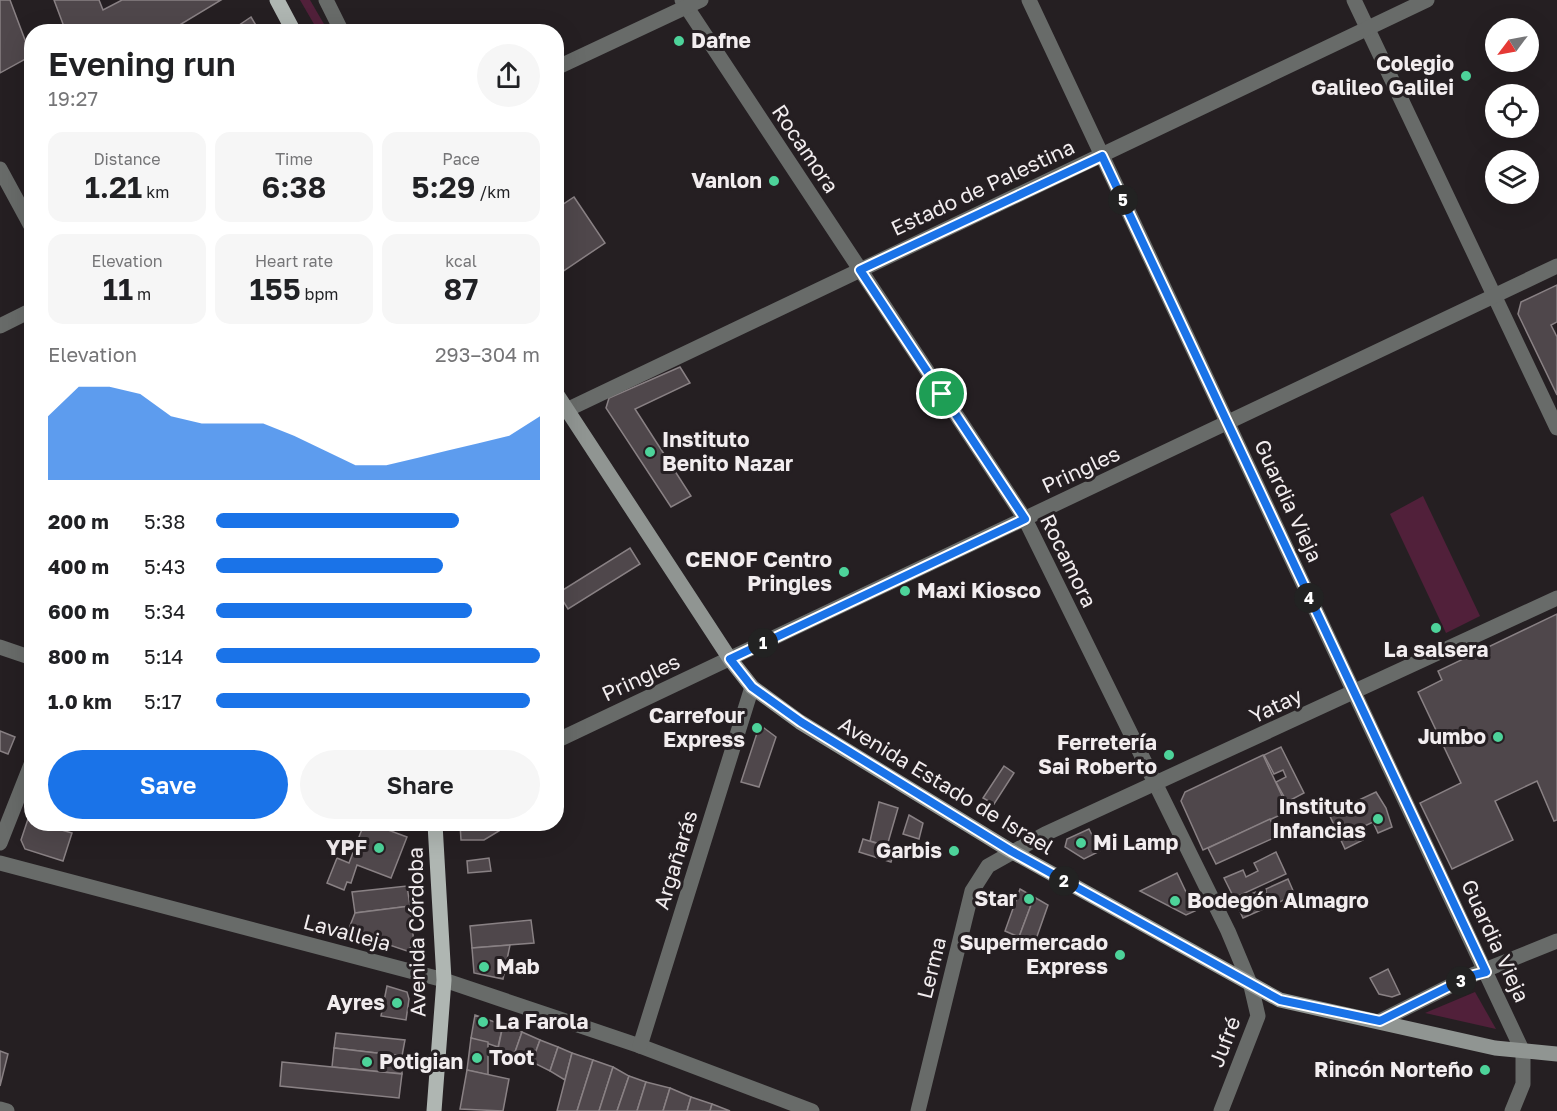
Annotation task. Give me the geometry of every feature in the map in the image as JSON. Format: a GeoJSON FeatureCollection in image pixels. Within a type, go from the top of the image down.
{"type":"FeatureCollection","features":[{"type":"Feature","properties":{"kind":"main road"},"geometry":{"type":"LineString","coordinates":[[278,3],[291,24]]}},
{"type":"Feature","properties":{"kind":"main road","name":"Avenida Estado de Israel"},"geometry":{"type":"LineString","coordinates":[[564,415],[730,659],[752,687],[801,722],[1011,851],[1251,986],[1280,1000],[1523,1052],[1557,1054]]}},
{"type":"Feature","properties":{"kind":"main road","name":"Avenida Córdoba"},"geometry":{"type":"LineString","coordinates":[[434,1111],[444,980],[435,831]]}},
{"type":"Feature","properties":{"kind":"street"},"geometry":{"type":"LineString","coordinates":[[326,0],[338,24]]}},
{"type":"Feature","properties":{"kind":"street"},"geometry":{"type":"LineString","coordinates":[[564,64],[684,4],[701,0]]}},
{"type":"Feature","properties":{"kind":"street","name":"Guardia Vieja"},"geometry":{"type":"LineString","coordinates":[[1029,0],[1523,1052]]}},
{"type":"Feature","properties":{"kind":"street"},"geometry":{"type":"LineString","coordinates":[[1354,0],[1557,428]]}},
{"type":"Feature","properties":{"kind":"street","name":"Estado de Palestina"},"geometry":{"type":"LineString","coordinates":[[564,411],[1427,0]]}},
{"type":"Feature","properties":{"kind":"street","name":"Rocamora"},"geometry":{"type":"LineString","coordinates":[[684,4],[1025,519],[1228,931],[1251,986]]}},
{"type":"Feature","properties":{"kind":"street"},"geometry":{"type":"LineString","coordinates":[[0,169],[24,213]]}},
{"type":"Feature","properties":{"kind":"street","name":"Pringles"},"geometry":{"type":"LineString","coordinates":[[564,737],[1557,266]]}},
{"type":"Feature","properties":{"kind":"street"},"geometry":{"type":"LineString","coordinates":[[0,326],[24,314]]}},
{"type":"Feature","properties":{"kind":"street","name":"Yatay"},"geometry":{"type":"LineString","coordinates":[[1011,851],[1557,598]]}},
{"type":"Feature","properties":{"kind":"street"},"geometry":{"type":"LineString","coordinates":[[0,647],[24,655]]}},
{"type":"Feature","properties":{"kind":"street","name":"Argañarás"},"geometry":{"type":"LineString","coordinates":[[640,1046],[752,687]]}},
{"type":"Feature","properties":{"kind":"street"},"geometry":{"type":"LineString","coordinates":[[0,843],[24,782]]}},
{"type":"Feature","properties":{"kind":"street","name":"Lerma"},"geometry":{"type":"LineString","coordinates":[[918,1111],[972,891],[988,866],[1011,851]]}},
{"type":"Feature","properties":{"kind":"street","name":"Lavalleja"},"geometry":{"type":"LineString","coordinates":[[0,863],[444,980],[640,1046],[812,1111]]}},
{"type":"Feature","properties":{"kind":"street"},"geometry":{"type":"LineString","coordinates":[[1380,1021],[1470,976],[1486,972],[1557,941]]}},
{"type":"Feature","properties":{"kind":"street","name":"Jufré"},"geometry":{"type":"LineString","coordinates":[[1221,1111],[1258,1016],[1251,986]]}},
{"type":"Feature","properties":{"kind":"street"},"geometry":{"type":"LineString","coordinates":[[1512,1111],[1523,1084],[1523,1052]]}},
{"type":"Feature","properties":{"kind":"street"},"geometry":{"type":"LineString","coordinates":[[0,1109],[7,1111]]}},
{"type":"Feature","properties":{"kind":"shaded area"},"geometry":{"type":"Polygon","coordinates":[[[300,0],[310,0],[324,24],[314,24],[300,0]]]}},
{"type":"Feature","properties":{"kind":"shaded area"},"geometry":{"type":"Polygon","coordinates":[[[1423,496],[1480,616],[1446,633],[1390,514],[1423,496]]]}},
{"type":"Feature","properties":{"kind":"shaded area"},"geometry":{"type":"Polygon","coordinates":[[[1475,992],[1496,1029],[1425,1013],[1475,992]]]}},
{"type":"Feature","properties":{"kind":"building"},"geometry":{"type":"Polygon","coordinates":[[[0,0],[10,0],[24,37],[24,60],[0,73],[0,0]]]}},
{"type":"Feature","properties":{"kind":"building"},"geometry":{"type":"Polygon","coordinates":[[[54,0],[99,0],[103,10],[122,0],[221,0],[181,24],[63,24],[54,0]]]}},
{"type":"Feature","properties":{"kind":"building"},"geometry":{"type":"Polygon","coordinates":[[[251,17],[255,24],[241,24],[251,17]]]}},
{"type":"Feature","properties":{"kind":"building"},"geometry":{"type":"Polygon","coordinates":[[[574,197],[605,243],[564,271],[564,204],[574,197]]]}},
{"type":"Feature","properties":{"kind":"building"},"geometry":{"type":"Polygon","coordinates":[[[1557,285],[1557,322],[1551,325],[1557,337],[1557,395],[1518,314],[1521,302],[1557,285]]]}},
{"type":"Feature","properties":{"kind":"building"},"geometry":{"type":"Polygon","coordinates":[[[680,367],[690,383],[635,409],[691,496],[671,507],[606,408],[609,398],[680,367]]]}},
{"type":"Feature","properties":{"kind":"building"},"geometry":{"type":"Polygon","coordinates":[[[630,548],[640,564],[568,609],[564,603],[564,589],[630,548]]]}},
{"type":"Feature","properties":{"kind":"building","name":"Jumbo"},"geometry":{"type":"Polygon","coordinates":[[[1557,614],[1557,820],[1554,821],[1537,781],[1495,801],[1513,840],[1452,869],[1420,803],[1461,783],[1418,692],[1442,680],[1438,671],[1557,614]]]}},
{"type":"Feature","properties":{"kind":"building"},"geometry":{"type":"Polygon","coordinates":[[[764,728],[776,737],[759,787],[741,782],[758,730],[764,728]]]}},
{"type":"Feature","properties":{"kind":"building"},"geometry":{"type":"Polygon","coordinates":[[[0,731],[15,737],[8,754],[0,751],[0,731]]]}},
{"type":"Feature","properties":{"kind":"building"},"geometry":{"type":"Polygon","coordinates":[[[1281,747],[1304,793],[1287,802],[1276,782],[1286,777],[1283,770],[1274,774],[1264,755],[1281,747]]]}},
{"type":"Feature","properties":{"kind":"building"},"geometry":{"type":"Polygon","coordinates":[[[1263,755],[1289,811],[1203,850],[1181,801],[1185,792],[1263,755]]]}},
{"type":"Feature","properties":{"kind":"building"},"geometry":{"type":"Polygon","coordinates":[[[1004,766],[1014,773],[994,804],[983,798],[1004,766]]]}},
{"type":"Feature","properties":{"kind":"building"},"geometry":{"type":"Polygon","coordinates":[[[1376,792],[1386,808],[1392,827],[1378,833],[1373,822],[1358,829],[1363,840],[1345,849],[1329,814],[1376,792]]]}},
{"type":"Feature","properties":{"kind":"building"},"geometry":{"type":"Polygon","coordinates":[[[879,802],[898,808],[887,846],[870,841],[879,802]]]}},
{"type":"Feature","properties":{"kind":"building"},"geometry":{"type":"Polygon","coordinates":[[[909,815],[923,823],[919,839],[903,834],[909,815]]]}},
{"type":"Feature","properties":{"kind":"building"},"geometry":{"type":"Polygon","coordinates":[[[1270,819],[1278,836],[1216,864],[1208,848],[1270,819]]]}},
{"type":"Feature","properties":{"kind":"building","name":"Mi Lamp"},"geometry":{"type":"Polygon","coordinates":[[[1089,829],[1100,851],[1084,859],[1065,847],[1067,839],[1089,829]]]}},
{"type":"Feature","properties":{"kind":"building"},"geometry":{"type":"Polygon","coordinates":[[[24,831],[72,833],[63,861],[25,849],[21,840],[24,831]]]}},
{"type":"Feature","properties":{"kind":"building","name":"YPF"},"geometry":{"type":"Polygon","coordinates":[[[361,831],[391,831],[407,837],[391,878],[357,865],[351,883],[347,882],[344,890],[327,883],[337,858],[349,863],[361,831]]]}},
{"type":"Feature","properties":{"kind":"building"},"geometry":{"type":"Polygon","coordinates":[[[460,831],[499,831],[484,840],[461,840],[460,831]]]}},
{"type":"Feature","properties":{"kind":"building"},"geometry":{"type":"Polygon","coordinates":[[[863,839],[895,849],[891,862],[859,852],[863,839]]]}},
{"type":"Feature","properties":{"kind":"building"},"geometry":{"type":"Polygon","coordinates":[[[1276,852],[1286,874],[1234,898],[1224,878],[1243,870],[1246,877],[1258,871],[1254,863],[1276,852]]]}},
{"type":"Feature","properties":{"kind":"building"},"geometry":{"type":"Polygon","coordinates":[[[489,858],[491,871],[468,873],[467,861],[489,858]]]}},
{"type":"Feature","properties":{"kind":"building","name":"Bodegón Almagro"},"geometry":{"type":"Polygon","coordinates":[[[1177,873],[1195,911],[1186,915],[1140,891],[1177,873]]]}},
{"type":"Feature","properties":{"kind":"building"},"geometry":{"type":"Polygon","coordinates":[[[1288,879],[1295,895],[1243,918],[1235,901],[1256,892],[1259,897],[1266,894],[1266,889],[1288,879]]]}},
{"type":"Feature","properties":{"kind":"building"},"geometry":{"type":"Polygon","coordinates":[[[407,886],[410,906],[355,913],[352,892],[407,886]]]}},
{"type":"Feature","properties":{"kind":"building"},"geometry":{"type":"Polygon","coordinates":[[[1020,889],[1034,897],[1019,937],[1005,931],[1020,889]]]}},
{"type":"Feature","properties":{"kind":"building"},"geometry":{"type":"Polygon","coordinates":[[[1034,897],[1048,905],[1035,942],[1019,937],[1034,897]]]}},
{"type":"Feature","properties":{"kind":"building"},"geometry":{"type":"Polygon","coordinates":[[[410,906],[414,944],[407,951],[348,931],[355,913],[410,906]]]}},
{"type":"Feature","properties":{"kind":"building"},"geometry":{"type":"Polygon","coordinates":[[[531,920],[534,943],[472,948],[470,926],[531,920]]]}},
{"type":"Feature","properties":{"kind":"building"},"geometry":{"type":"Polygon","coordinates":[[[510,945],[503,979],[474,973],[472,948],[510,945]]]}},
{"type":"Feature","properties":{"kind":"building"},"geometry":{"type":"Polygon","coordinates":[[[1388,969],[1400,994],[1392,997],[1379,994],[1370,978],[1388,969]]]}},
{"type":"Feature","properties":{"kind":"building"},"geometry":{"type":"Polygon","coordinates":[[[387,986],[407,992],[409,999],[406,1020],[381,1016],[387,986]]]}},
{"type":"Feature","properties":{"kind":"building"},"geometry":{"type":"Polygon","coordinates":[[[475,1015],[503,1025],[498,1047],[471,1038],[475,1015]]]}},
{"type":"Feature","properties":{"kind":"building"},"geometry":{"type":"Polygon","coordinates":[[[503,1025],[522,1032],[514,1055],[498,1049],[503,1025]]]}},
{"type":"Feature","properties":{"kind":"building"},"geometry":{"type":"Polygon","coordinates":[[[522,1032],[540,1040],[532,1062],[514,1055],[522,1032]]]}},
{"type":"Feature","properties":{"kind":"building"},"geometry":{"type":"Polygon","coordinates":[[[336,1033],[405,1040],[402,1056],[334,1048],[336,1033]]]}},
{"type":"Feature","properties":{"kind":"building"},"geometry":{"type":"Polygon","coordinates":[[[471,1038],[488,1042],[488,1075],[467,1070],[471,1038]]]}},
{"type":"Feature","properties":{"kind":"building"},"geometry":{"type":"Polygon","coordinates":[[[540,1040],[558,1047],[550,1071],[532,1062],[540,1040]]]}},
{"type":"Feature","properties":{"kind":"building"},"geometry":{"type":"Polygon","coordinates":[[[558,1047],[572,1053],[565,1080],[550,1071],[558,1047]]]}},
{"type":"Feature","properties":{"kind":"building","name":"Potigian"},"geometry":{"type":"Polygon","coordinates":[[[334,1048],[402,1056],[402,1074],[332,1067],[334,1048]]]}},
{"type":"Feature","properties":{"kind":"building"},"geometry":{"type":"Polygon","coordinates":[[[0,1051],[8,1054],[0,1086],[0,1051]]]}},
{"type":"Feature","properties":{"kind":"building"},"geometry":{"type":"Polygon","coordinates":[[[572,1053],[593,1060],[577,1111],[557,1111],[572,1053]]]}},
{"type":"Feature","properties":{"kind":"building"},"geometry":{"type":"Polygon","coordinates":[[[593,1060],[613,1067],[599,1111],[577,1111],[593,1060]]]}},
{"type":"Feature","properties":{"kind":"building"},"geometry":{"type":"Polygon","coordinates":[[[282,1062],[402,1074],[399,1098],[280,1086],[282,1062]]]}},
{"type":"Feature","properties":{"kind":"building"},"geometry":{"type":"Polygon","coordinates":[[[613,1067],[629,1076],[617,1111],[599,1111],[613,1067]]]}},
{"type":"Feature","properties":{"kind":"building"},"geometry":{"type":"Polygon","coordinates":[[[467,1070],[509,1079],[503,1111],[460,1109],[467,1070]]]}},
{"type":"Feature","properties":{"kind":"building"},"geometry":{"type":"Polygon","coordinates":[[[629,1076],[646,1082],[637,1111],[617,1111],[629,1076]]]}},
{"type":"Feature","properties":{"kind":"building"},"geometry":{"type":"Polygon","coordinates":[[[646,1082],[670,1088],[663,1111],[637,1111],[646,1082]]]}},
{"type":"Feature","properties":{"kind":"building"},"geometry":{"type":"Polygon","coordinates":[[[670,1088],[691,1097],[687,1111],[663,1111],[670,1088]]]}},
{"type":"Feature","properties":{"kind":"building"},"geometry":{"type":"Polygon","coordinates":[[[691,1097],[712,1104],[710,1111],[687,1111],[691,1097]]]}},
{"type":"Feature","properties":{"kind":"building"},"geometry":{"type":"Polygon","coordinates":[[[712,1104],[730,1111],[710,1111],[712,1104]]]}},
{"type":"Feature","properties":{"kind":"place","name":"Dafne"},"geometry":{"type":"Point","coordinates":[679,41]}},
{"type":"Feature","properties":{"kind":"place","name":"Colegio Galileo Galilei"},"geometry":{"type":"Point","coordinates":[1466,76]}},
{"type":"Feature","properties":{"kind":"place","name":"Vanlon"},"geometry":{"type":"Point","coordinates":[774,181]}},
{"type":"Feature","properties":{"kind":"place","name":"Instituto Benito Nazar"},"geometry":{"type":"Point","coordinates":[650,452]}},
{"type":"Feature","properties":{"kind":"place","name":"CENOF Centro Pringles"},"geometry":{"type":"Point","coordinates":[844,572]}},
{"type":"Feature","properties":{"kind":"place","name":"Maxi Kiosco"},"geometry":{"type":"Point","coordinates":[905,591]}},
{"type":"Feature","properties":{"kind":"place","name":"La salsera"},"geometry":{"type":"Point","coordinates":[1436,628]}},
{"type":"Feature","properties":{"kind":"place","name":"Carrefour Express"},"geometry":{"type":"Point","coordinates":[757,728]}},
{"type":"Feature","properties":{"kind":"place","name":"Jumbo"},"geometry":{"type":"Point","coordinates":[1498,737]}},
{"type":"Feature","properties":{"kind":"place","name":"Ferretería Sai Roberto"},"geometry":{"type":"Point","coordinates":[1169,755]}},
{"type":"Feature","properties":{"kind":"place","name":"Instituto Infancias"},"geometry":{"type":"Point","coordinates":[1378,819]}},
{"type":"Feature","properties":{"kind":"place","name":"Mi Lamp"},"geometry":{"type":"Point","coordinates":[1081,843]}},
{"type":"Feature","properties":{"kind":"place","name":"YPF"},"geometry":{"type":"Point","coordinates":[379,848]}},
{"type":"Feature","properties":{"kind":"place","name":"Garbis"},"geometry":{"type":"Point","coordinates":[954,851]}},
{"type":"Feature","properties":{"kind":"place","name":"Star"},"geometry":{"type":"Point","coordinates":[1029,899]}},
{"type":"Feature","properties":{"kind":"place","name":"Bodegón Almagro"},"geometry":{"type":"Point","coordinates":[1175,901]}},
{"type":"Feature","properties":{"kind":"place","name":"Supermercado Express"},"geometry":{"type":"Point","coordinates":[1120,955]}},
{"type":"Feature","properties":{"kind":"place","name":"Mab"},"geometry":{"type":"Point","coordinates":[484,967]}},
{"type":"Feature","properties":{"kind":"place","name":"Ayres"},"geometry":{"type":"Point","coordinates":[397,1003]}},
{"type":"Feature","properties":{"kind":"place","name":"La Farola"},"geometry":{"type":"Point","coordinates":[483,1022]}},
{"type":"Feature","properties":{"kind":"place","name":"Toot"},"geometry":{"type":"Point","coordinates":[477,1058]}},
{"type":"Feature","properties":{"kind":"place","name":"Potigian"},"geometry":{"type":"Point","coordinates":[367,1062]}},
{"type":"Feature","properties":{"kind":"place","name":"Rincón Norteño"},"geometry":{"type":"Point","coordinates":[1485,1070]}},
{"type":"Feature","properties":{"kind":"route"},"geometry":{"type":"LineString","coordinates":[[1102,156],[1486,972],[1470,976],[1380,1021],[1280,1000],[1118,913],[1011,851],[801,722],[752,687],[730,659],[1025,519],[942,394],[860,270],[1102,156]]}}]}
